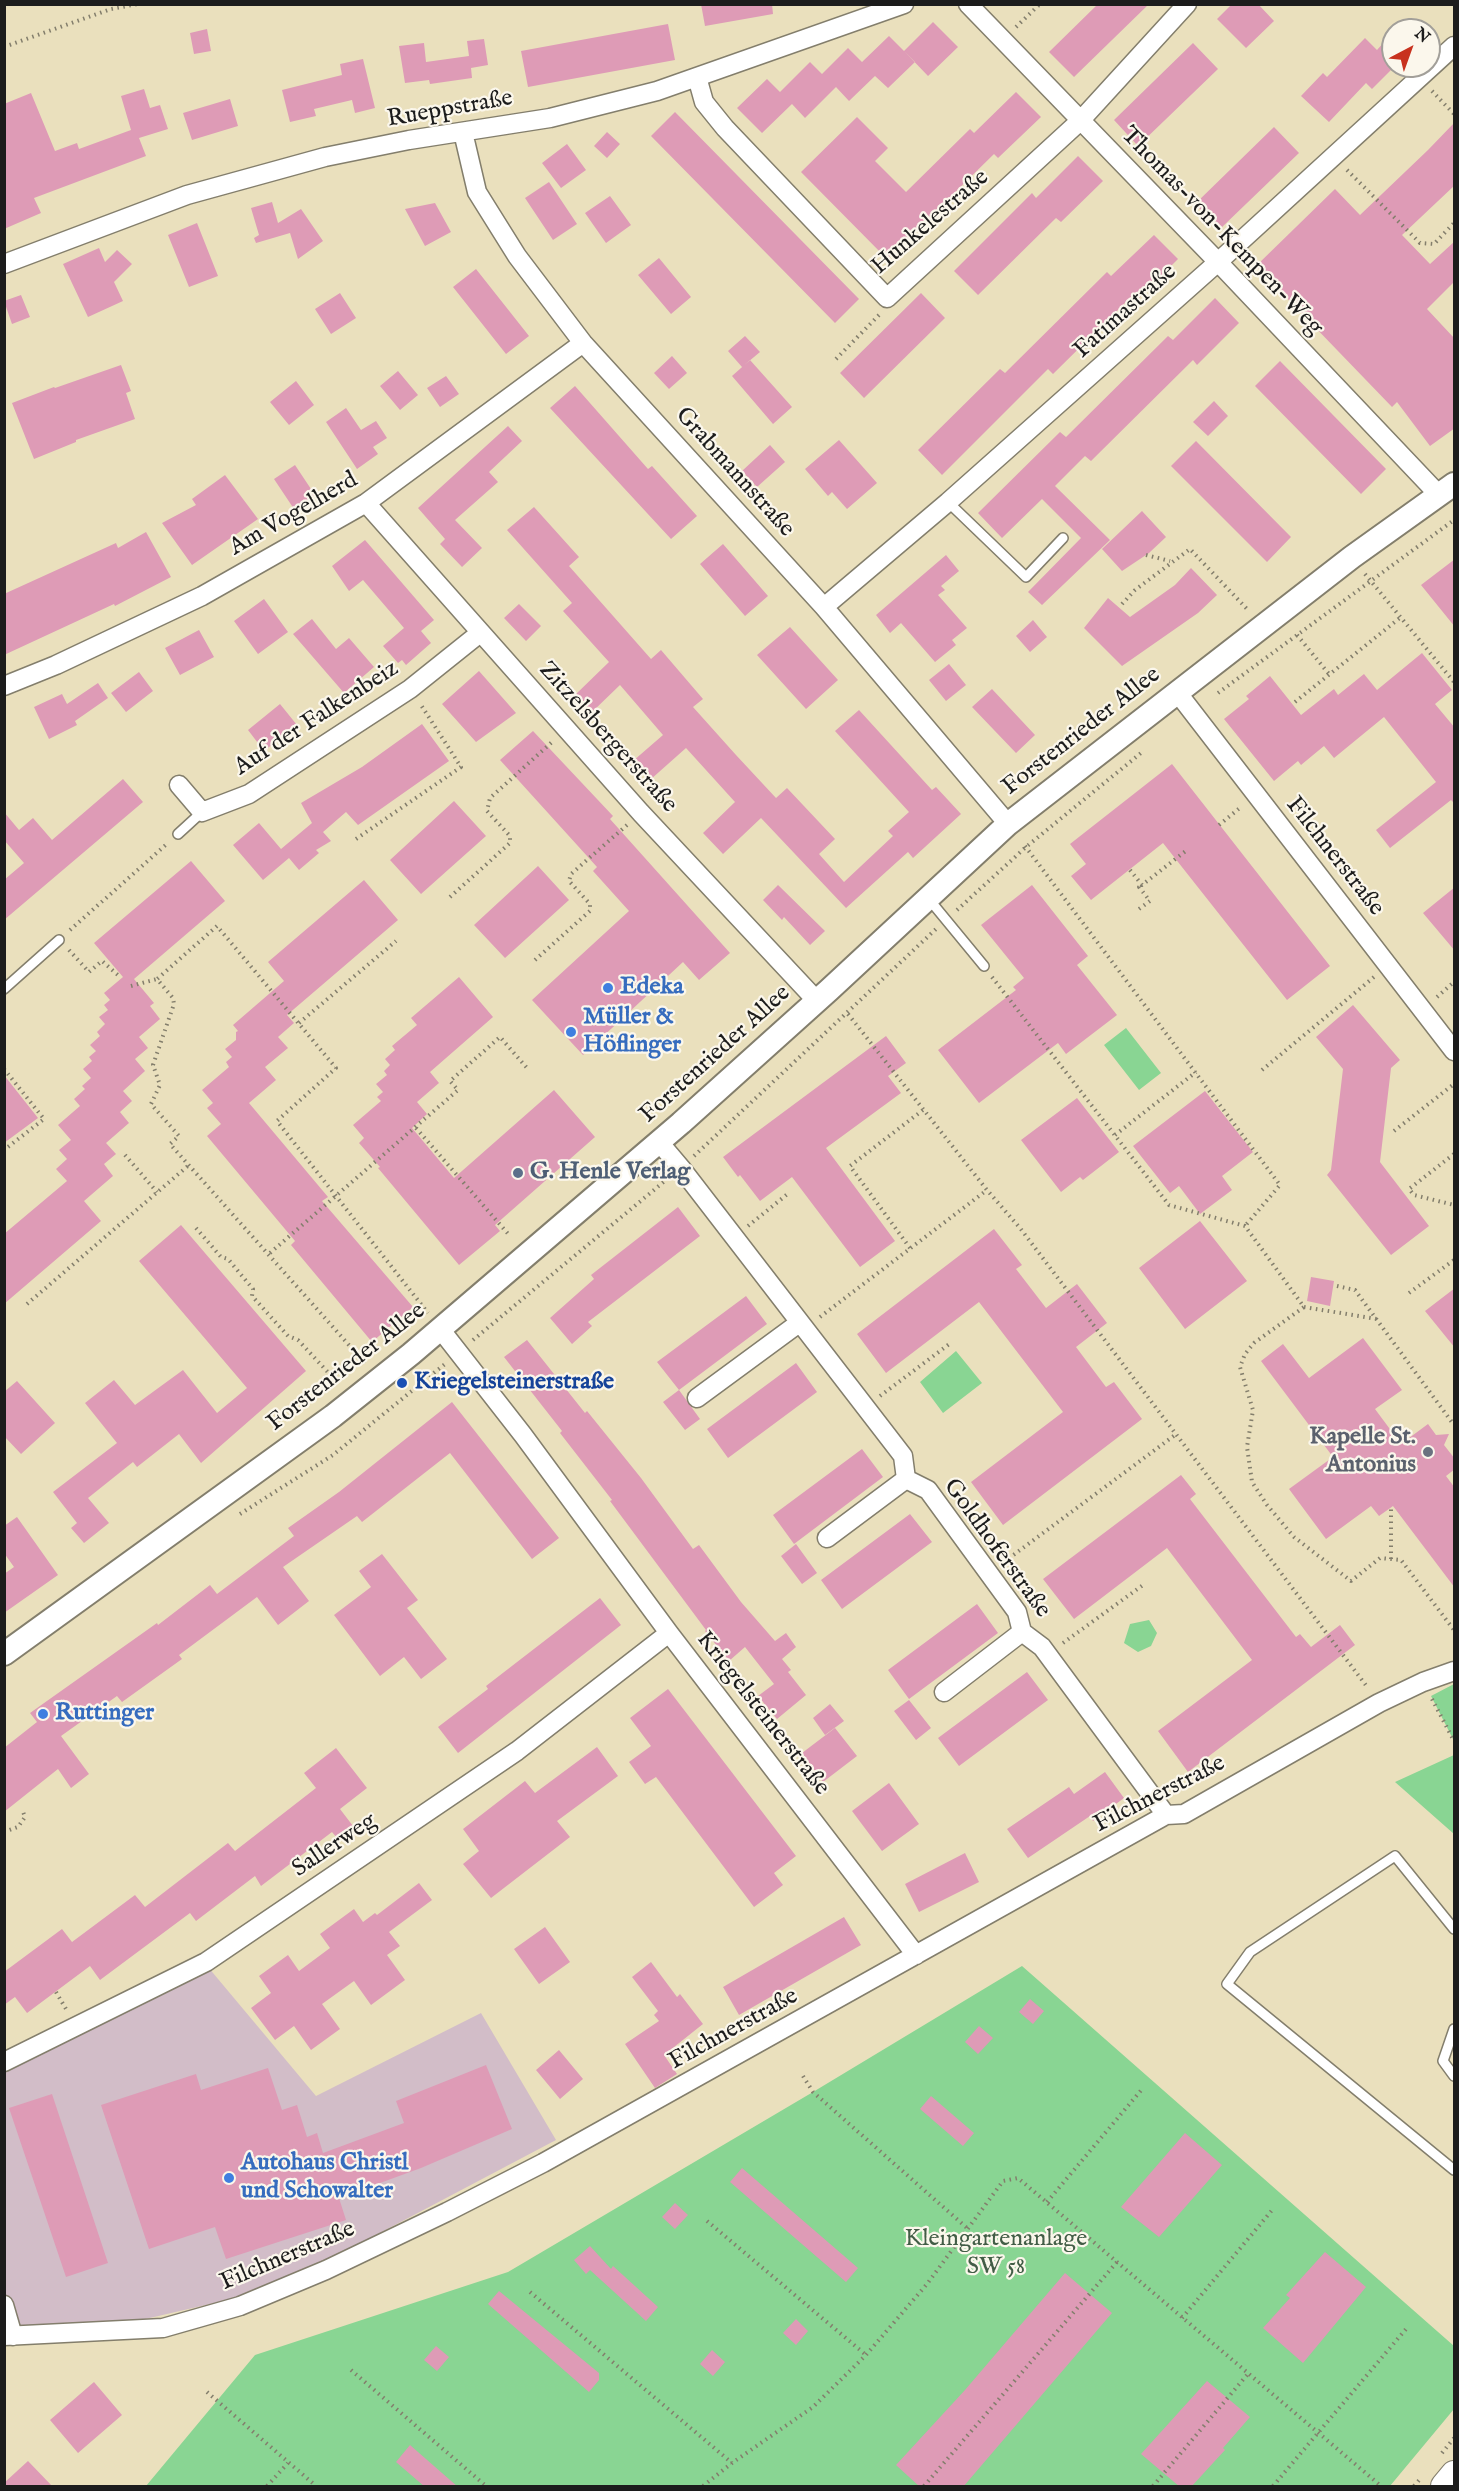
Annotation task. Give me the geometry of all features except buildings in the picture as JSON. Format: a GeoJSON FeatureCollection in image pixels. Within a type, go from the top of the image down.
{"type":"FeatureCollection","features":[{"type":"Feature","properties":{"kind":"main road"},"geometry":{"type":"LineString","coordinates":[[1444,2487],[1455,2474]]}},
{"type":"Feature","properties":{"kind":"street","name":"Rueppstraße"},"geometry":{"type":"LineString","coordinates":[[4,264],[187,195],[325,157],[550,118],[657,91],[904,4]]}},
{"type":"Feature","properties":{"kind":"street","name":"Thomas-von-Kempen-Weg"},"geometry":{"type":"LineString","coordinates":[[968,4],[1218,262],[1447,489]]}},
{"type":"Feature","properties":{"kind":"street","name":"Hunkelestraße"},"geometry":{"type":"LineString","coordinates":[[697,77],[704,102],[725,128],[887,298],[1080,121],[1187,4]]}},
{"type":"Feature","properties":{"kind":"street","name":"Fatimastraße"},"geometry":{"type":"LineString","coordinates":[[824,607],[948,502],[1218,262],[1455,46]]}},
{"type":"Feature","properties":{"kind":"street","name":"Grabmannstraße"},"geometry":{"type":"LineString","coordinates":[[463,132],[477,192],[518,256],[583,343],[824,607],[1008,824]]}},
{"type":"Feature","properties":{"kind":"street","name":"Am Vogelherd"},"geometry":{"type":"LineString","coordinates":[[4,686],[56,665],[202,596],[366,503],[583,343]]}},
{"type":"Feature","properties":{"kind":"street","name":"Forstenrieder Allee"},"geometry":{"type":"LineString","coordinates":[[4,1654],[333,1416],[441,1330],[659,1142],[817,1001],[1008,824],[1263,626],[1447,489]]}},
{"type":"Feature","properties":{"kind":"street","name":"Zitzelsbergerstraße"},"geometry":{"type":"LineString","coordinates":[[366,503],[641,813],[817,1001]]}},
{"type":"Feature","properties":{"kind":"street","name":"Auf der Falkenbeiz"},"geometry":{"type":"LineString","coordinates":[[202,812],[249,794],[411,689],[480,633]]}},
{"type":"Feature","properties":{"kind":"street","name":"Filchnerstraße"},"geometry":{"type":"LineString","coordinates":[[1177,692],[1455,1051]]}},
{"type":"Feature","properties":{"kind":"street"},"geometry":{"type":"LineString","coordinates":[[179,785],[202,812]]}},
{"type":"Feature","properties":{"kind":"street","name":"Goldhoferstraße"},"geometry":{"type":"LineString","coordinates":[[659,1142],[903,1456],[906,1479],[928,1490],[1017,1612],[1022,1632],[1048,1654],[1166,1815]]}},
{"type":"Feature","properties":{"kind":"street"},"geometry":{"type":"LineString","coordinates":[[697,1398],[802,1326]]}},
{"type":"Feature","properties":{"kind":"street","name":"Kriegelsteinerstraße"},"geometry":{"type":"LineString","coordinates":[[441,1330],[543,1461],[669,1633],[916,1955]]}},
{"type":"Feature","properties":{"kind":"street"},"geometry":{"type":"LineString","coordinates":[[827,1538],[906,1479]]}},
{"type":"Feature","properties":{"kind":"street"},"geometry":{"type":"LineString","coordinates":[[944,1692],[1022,1632]]}},
{"type":"Feature","properties":{"kind":"street","name":"Sallerweg"},"geometry":{"type":"LineString","coordinates":[[4,2062],[206,1962],[517,1750],[669,1633]]}},
{"type":"Feature","properties":{"kind":"street","name":"Filchnerstraße"},"geometry":{"type":"LineString","coordinates":[[9,2336],[163,2328],[240,2306],[326,2270],[543,2163],[1166,1815],[1184,1814],[1379,1703],[1423,1682],[1455,1671]]}},
{"type":"Feature","properties":{"kind":"street"},"geometry":{"type":"LineString","coordinates":[[4,2305],[9,2336]]}},
{"type":"Feature","properties":{"kind":"lane"},"geometry":{"type":"LineString","coordinates":[[948,502],[1026,576],[1063,538]]}},
{"type":"Feature","properties":{"kind":"lane"},"geometry":{"type":"LineString","coordinates":[[178,834],[202,812]]}},
{"type":"Feature","properties":{"kind":"lane"},"geometry":{"type":"LineString","coordinates":[[928,898],[984,966]]}},
{"type":"Feature","properties":{"kind":"lane"},"geometry":{"type":"LineString","coordinates":[[4,989],[59,940]]}},
{"type":"Feature","properties":{"kind":"lane"},"geometry":{"type":"LineString","coordinates":[[1455,1929],[1395,1856],[1250,1952],[1227,1984],[1455,2170]]}},
{"type":"Feature","properties":{"kind":"lane"},"geometry":{"type":"LineString","coordinates":[[1455,2029],[1443,2061],[1455,2076]]}},
{"type":"Feature","properties":{"kind":"path"},"geometry":{"type":"LineString","coordinates":[[4,47],[111,9],[138,4]]}},
{"type":"Feature","properties":{"kind":"path"},"geometry":{"type":"LineString","coordinates":[[1003,40],[1040,4]]}},
{"type":"Feature","properties":{"kind":"path"},"geometry":{"type":"LineString","coordinates":[[1420,79],[1455,114]]}},
{"type":"Feature","properties":{"kind":"path"},"geometry":{"type":"LineString","coordinates":[[1334,157],[1420,243],[1434,244],[1455,223]]}},
{"type":"Feature","properties":{"kind":"path"},"geometry":{"type":"LineString","coordinates":[[836,359],[877,320],[887,298]]}},
{"type":"Feature","properties":{"kind":"path"},"geometry":{"type":"LineString","coordinates":[[1191,712],[1455,520]]}},
{"type":"Feature","properties":{"kind":"path"},"geometry":{"type":"LineString","coordinates":[[1122,604],[1135,590],[1190,549],[1263,626]]}},
{"type":"Feature","properties":{"kind":"path"},"geometry":{"type":"LineString","coordinates":[[1146,555],[1171,561]]}},
{"type":"Feature","properties":{"kind":"path"},"geometry":{"type":"LineString","coordinates":[[1381,594],[1455,682]]}},
{"type":"Feature","properties":{"kind":"path"},"geometry":{"type":"LineString","coordinates":[[1295,702],[1401,617]]}},
{"type":"Feature","properties":{"kind":"path"},"geometry":{"type":"LineString","coordinates":[[1298,635],[1329,674]]}},
{"type":"Feature","properties":{"kind":"path"},"geometry":{"type":"LineString","coordinates":[[356,839],[461,767],[411,689]]}},
{"type":"Feature","properties":{"kind":"path"},"geometry":{"type":"LineString","coordinates":[[450,897],[510,843],[510,836],[487,811],[490,798],[566,730]]}},
{"type":"Feature","properties":{"kind":"path"},"geometry":{"type":"LineString","coordinates":[[458,1352],[681,1168],[1026,847],[1146,748]]}},
{"type":"Feature","properties":{"kind":"path"},"geometry":{"type":"LineString","coordinates":[[1219,825],[1256,795]]}},
{"type":"Feature","properties":{"kind":"path"},"geometry":{"type":"LineString","coordinates":[[535,960],[590,911],[590,904],[569,881],[571,874],[641,813]]}},
{"type":"Feature","properties":{"kind":"path"},"geometry":{"type":"LineString","coordinates":[[1008,824],[1280,1185],[1245,1226]]}},
{"type":"Feature","properties":{"kind":"path"},"geometry":{"type":"LineString","coordinates":[[118,975],[102,961],[89,972],[59,940],[178,834]]}},
{"type":"Feature","properties":{"kind":"path"},"geometry":{"type":"LineString","coordinates":[[1139,909],[1150,902],[1139,887],[1187,850]]}},
{"type":"Feature","properties":{"kind":"path"},"geometry":{"type":"LineString","coordinates":[[1130,870],[1142,885]]}},
{"type":"Feature","properties":{"kind":"path"},"geometry":{"type":"LineString","coordinates":[[131,986],[157,979],[217,926],[336,1068],[277,1121],[441,1330]]}},
{"type":"Feature","properties":{"kind":"path"},"geometry":{"type":"LineString","coordinates":[[299,1023],[396,941]]}},
{"type":"Feature","properties":{"kind":"path"},"geometry":{"type":"LineString","coordinates":[[984,966],[1169,1205],[1245,1226],[1304,1307],[1377,1319]]}},
{"type":"Feature","properties":{"kind":"path"},"geometry":{"type":"LineString","coordinates":[[1262,1070],[1388,966]]}},
{"type":"Feature","properties":{"kind":"path"},"geometry":{"type":"LineString","coordinates":[[157,979],[173,998],[174,1005],[153,1065],[160,1085],[150,1104],[178,1136],[170,1144],[270,1253],[365,1363]]}},
{"type":"Feature","properties":{"kind":"path"},"geometry":{"type":"LineString","coordinates":[[848,1014],[987,1190],[1020,1228],[1379,1703]]}},
{"type":"Feature","properties":{"kind":"path"},"geometry":{"type":"LineString","coordinates":[[270,1253],[458,1090],[450,1081],[500,1037],[527,1068]]}},
{"type":"Feature","properties":{"kind":"path"},"geometry":{"type":"LineString","coordinates":[[4,1069],[44,1119],[4,1150]]}},
{"type":"Feature","properties":{"kind":"path"},"geometry":{"type":"LineString","coordinates":[[1115,1135],[1196,1072]]}},
{"type":"Feature","properties":{"kind":"path"},"geometry":{"type":"LineString","coordinates":[[1394,1131],[1455,1084]]}},
{"type":"Feature","properties":{"kind":"path"},"geometry":{"type":"LineString","coordinates":[[910,1248],[850,1166],[923,1110]]}},
{"type":"Feature","properties":{"kind":"path"},"geometry":{"type":"LineString","coordinates":[[416,1128],[510,1236]]}},
{"type":"Feature","properties":{"kind":"path"},"geometry":{"type":"LineString","coordinates":[[1455,1154],[1409,1189],[1414,1195],[1455,1205]]}},
{"type":"Feature","properties":{"kind":"path"},"geometry":{"type":"LineString","coordinates":[[124,1155],[157,1192]]}},
{"type":"Feature","properties":{"kind":"path"},"geometry":{"type":"LineString","coordinates":[[27,1304],[189,1164]]}},
{"type":"Feature","properties":{"kind":"path"},"geometry":{"type":"LineString","coordinates":[[802,1326],[987,1190]]}},
{"type":"Feature","properties":{"kind":"path"},"geometry":{"type":"LineString","coordinates":[[734,1238],[790,1192]]}},
{"type":"Feature","properties":{"kind":"path"},"geometry":{"type":"LineString","coordinates":[[196,1228],[221,1257],[228,1259],[253,1289],[252,1296],[288,1336],[298,1340],[338,1383]]}},
{"type":"Feature","properties":{"kind":"path"},"geometry":{"type":"LineString","coordinates":[[1409,1293],[1455,1260]]}},
{"type":"Feature","properties":{"kind":"path"},"geometry":{"type":"LineString","coordinates":[[1337,1286],[1355,1290],[1455,1425]]}},
{"type":"Feature","properties":{"kind":"path"},"geometry":{"type":"LineString","coordinates":[[1304,1307],[1254,1343],[1245,1354],[1240,1367],[1253,1410],[1247,1447],[1252,1482],[1267,1505],[1294,1536],[1351,1581],[1380,1558],[1401,1560],[1455,1630]]}},
{"type":"Feature","properties":{"kind":"path"},"geometry":{"type":"LineString","coordinates":[[865,1407],[952,1341]]}},
{"type":"Feature","properties":{"kind":"path"},"geometry":{"type":"LineString","coordinates":[[429,1370],[433,1376]]}},
{"type":"Feature","properties":{"kind":"path"},"geometry":{"type":"LineString","coordinates":[[989,1573],[1175,1435]]}},
{"type":"Feature","properties":{"kind":"path"},"geometry":{"type":"LineString","coordinates":[[1391,1507],[1391,1559]]}},
{"type":"Feature","properties":{"kind":"path"},"geometry":{"type":"LineString","coordinates":[[1048,1654],[1143,1585]]}},
{"type":"Feature","properties":{"kind":"path"},"geometry":{"type":"LineString","coordinates":[[1423,1682],[1455,1741]]}},
{"type":"Feature","properties":{"kind":"path"},"geometry":{"type":"LineString","coordinates":[[4,1832],[18,1827],[25,1817],[22,1809]]}},
{"type":"Feature","properties":{"kind":"path"},"geometry":{"type":"LineString","coordinates":[[803,2076],[813,2092],[967,2228]]}},
{"type":"Feature","properties":{"kind":"path"},"geometry":{"type":"LineString","coordinates":[[1047,2202],[1143,2088]]}},
{"type":"Feature","properties":{"kind":"path"},"geometry":{"type":"LineString","coordinates":[[703,2487],[732,2463],[813,2407],[866,2355],[927,2284],[1002,2181],[1018,2178],[1381,2487]]}},
{"type":"Feature","properties":{"kind":"path"},"geometry":{"type":"LineString","coordinates":[[1182,2318],[1272,2209]]}},
{"type":"Feature","properties":{"kind":"path"},"geometry":{"type":"LineString","coordinates":[[707,2221],[866,2355]]}},
{"type":"Feature","properties":{"kind":"path"},"geometry":{"type":"LineString","coordinates":[[924,2487],[1117,2262]]}},
{"type":"Feature","properties":{"kind":"path"},"geometry":{"type":"LineString","coordinates":[[530,2292],[732,2463]]}},
{"type":"Feature","properties":{"kind":"path"},"geometry":{"type":"LineString","coordinates":[[1273,2487],[1406,2329]]}},
{"type":"Feature","properties":{"kind":"path"},"geometry":{"type":"LineString","coordinates":[[351,2370],[486,2487]]}},
{"type":"Feature","properties":{"kind":"path"},"geometry":{"type":"LineString","coordinates":[[1153,2487],[1247,2375]]}},
{"type":"Feature","properties":{"kind":"path"},"geometry":{"type":"LineString","coordinates":[[207,2392],[316,2487]]}},
{"type":"Feature","properties":{"kind":"path"},"geometry":{"type":"LineString","coordinates":[[267,2487],[288,2463]]}},
{"type":"Feature","properties":{"kind":"shaded area"},"geometry":{"type":"Polygon","coordinates":[[[208,1967],[316,2096],[481,2013],[556,2140],[323,2263],[236,2298],[141,2320],[16,2329],[5,2291],[5,2066],[208,1967]]]}},
{"type":"Feature","properties":{"kind":"green space"},"geometry":{"type":"Polygon","coordinates":[[[1126,1028],[1161,1073],[1139,1090],[1104,1045],[1126,1028]]]}},
{"type":"Feature","properties":{"kind":"green space"},"geometry":{"type":"Polygon","coordinates":[[[956,1351],[982,1383],[943,1413],[920,1382],[956,1351]]]}},
{"type":"Feature","properties":{"kind":"green space"},"geometry":{"type":"Polygon","coordinates":[[[1149,1620],[1157,1633],[1151,1646],[1138,1652],[1124,1643],[1130,1624],[1149,1620]]]}},
{"type":"Feature","properties":{"kind":"green space"},"geometry":{"type":"Polygon","coordinates":[[[1454,1684],[1454,1741],[1431,1696],[1454,1684]]]}},
{"type":"Feature","properties":{"kind":"green space"},"geometry":{"type":"Polygon","coordinates":[[[1454,1755],[1454,1834],[1395,1782],[1454,1755]]]}},
{"type":"Feature","properties":{"kind":"green space","name":"Kleingartenanlage SW 58"},"geometry":{"type":"Polygon","coordinates":[[[1022,1966],[1454,2346],[1454,2409],[1390,2486],[146,2486],[255,2355],[508,2272],[1022,1966]]]}},
{"type":"Feature","properties":{"kind":"place","name":"Edeka"},"geometry":{"type":"Point","coordinates":[608,988]}},
{"type":"Feature","properties":{"kind":"place","name":"Müller & Höflinger"},"geometry":{"type":"Point","coordinates":[571,1032]}},
{"type":"Feature","properties":{"kind":"place","name":"G. Henle Verlag"},"geometry":{"type":"Point","coordinates":[518,1173]}},
{"type":"Feature","properties":{"kind":"place","name":"Kriegelsteinerstraße"},"geometry":{"type":"Point","coordinates":[402,1383]}},
{"type":"Feature","properties":{"kind":"place","name":"Kapelle St. Antonius"},"geometry":{"type":"Point","coordinates":[1428,1452]}},
{"type":"Feature","properties":{"kind":"place","name":"Ruttinger"},"geometry":{"type":"Point","coordinates":[43,1714]}},
{"type":"Feature","properties":{"kind":"place","name":"Autohaus Christl und Schowalter"},"geometry":{"type":"Point","coordinates":[229,2178]}}]}
